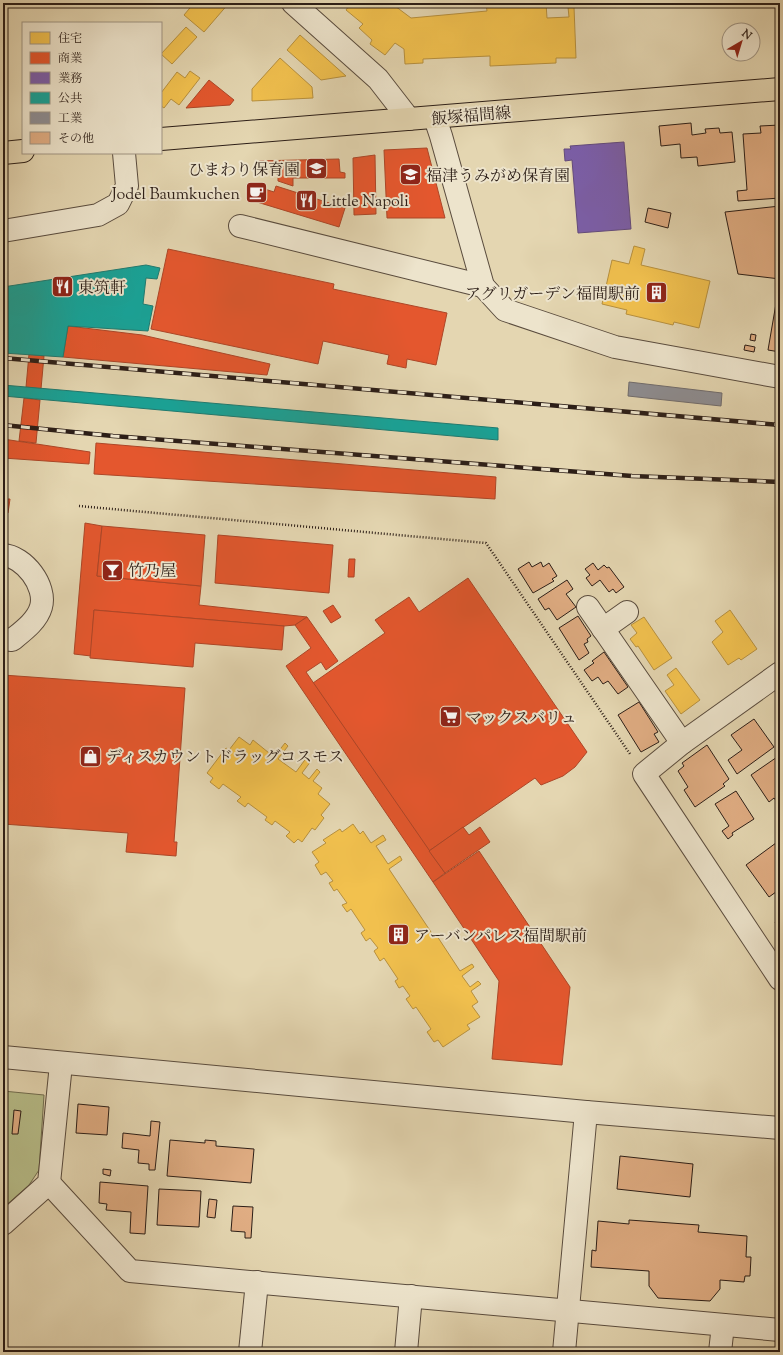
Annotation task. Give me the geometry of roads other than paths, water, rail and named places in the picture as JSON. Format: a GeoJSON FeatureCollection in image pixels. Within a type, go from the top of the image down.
{"type":"FeatureCollection","features":[{"type":"Feature","properties":{"kind":"main road","name":"飯塚福間線"},"geometry":{"type":"LineString","coordinates":[[162,139],[780,89]]}},
{"type":"Feature","properties":{"kind":"main road"},"geometry":{"type":"LineString","coordinates":[[3,153],[22,151]]}},
{"type":"Feature","properties":{"kind":"street"},"geometry":{"type":"LineString","coordinates":[[293,3],[378,79],[409,119]]}},
{"type":"Feature","properties":{"kind":"street"},"geometry":{"type":"LineString","coordinates":[[435,118],[442,136],[483,286],[505,310],[615,347],[780,377]]}},
{"type":"Feature","properties":{"kind":"street"},"geometry":{"type":"LineString","coordinates":[[3,230],[98,216],[118,204],[127,186],[124,154]]}},
{"type":"Feature","properties":{"kind":"street"},"geometry":{"type":"LineString","coordinates":[[240,226],[483,286]]}},
{"type":"Feature","properties":{"kind":"street"},"geometry":{"type":"LineString","coordinates":[[3,555],[10,555],[27,567],[40,585],[41,607],[31,623],[12,640],[3,640]]}},
{"type":"Feature","properties":{"kind":"street"},"geometry":{"type":"LineString","coordinates":[[588,607],[682,743]]}},
{"type":"Feature","properties":{"kind":"street"},"geometry":{"type":"LineString","coordinates":[[603,629],[627,612]]}},
{"type":"Feature","properties":{"kind":"street"},"geometry":{"type":"LineString","coordinates":[[780,673],[682,743],[644,774],[780,979]]}},
{"type":"Feature","properties":{"kind":"street"},"geometry":{"type":"LineString","coordinates":[[3,1057],[61,1064],[586,1112],[780,1128]]}},
{"type":"Feature","properties":{"kind":"street"},"geometry":{"type":"LineString","coordinates":[[3,1224],[49,1183],[61,1064]]}},
{"type":"Feature","properties":{"kind":"street"},"geometry":{"type":"LineString","coordinates":[[564,1352],[586,1112]]}},
{"type":"Feature","properties":{"kind":"street"},"geometry":{"type":"LineString","coordinates":[[49,1183],[130,1271],[780,1330]]}},
{"type":"Feature","properties":{"kind":"street"},"geometry":{"type":"LineString","coordinates":[[250,1352],[257,1282]]}},
{"type":"Feature","properties":{"kind":"street"},"geometry":{"type":"LineString","coordinates":[[406,1352],[411,1296]]}},
{"type":"Feature","properties":{"kind":"street"},"geometry":{"type":"LineString","coordinates":[[720,1352],[723,1325]]}},
{"type":"Feature","properties":{"kind":"railway"},"geometry":{"type":"LineString","coordinates":[[3,358],[780,425]]}},
{"type":"Feature","properties":{"kind":"railway"},"geometry":{"type":"LineString","coordinates":[[3,425],[113,436],[632,476],[780,482]]}},
{"type":"Feature","properties":{"kind":"place","name":"ひまわり保育園"},"geometry":{"type":"Point","coordinates":[316,169]}},
{"type":"Feature","properties":{"kind":"place","name":"福津うみがめ保育園"},"geometry":{"type":"Point","coordinates":[410,175]}},
{"type":"Feature","properties":{"kind":"place","name":"Jodel Baumkuchen"},"geometry":{"type":"Point","coordinates":[256,193]}},
{"type":"Feature","properties":{"kind":"place","name":"Little Napoli"},"geometry":{"type":"Point","coordinates":[306,200]}},
{"type":"Feature","properties":{"kind":"place","name":"東筑軒"},"geometry":{"type":"Point","coordinates":[63,287]}},
{"type":"Feature","properties":{"kind":"place","name":"アグリガーデン福間駅前"},"geometry":{"type":"Point","coordinates":[656,293]}},
{"type":"Feature","properties":{"kind":"place","name":"竹乃屋"},"geometry":{"type":"Point","coordinates":[113,570]}},
{"type":"Feature","properties":{"kind":"place","name":"マックスバリュ"},"geometry":{"type":"Point","coordinates":[450,717]}},
{"type":"Feature","properties":{"kind":"place","name":"ディスカウントドラッグコスモス"},"geometry":{"type":"Point","coordinates":[91,756]}},
{"type":"Feature","properties":{"kind":"place","name":"アーバンパレス福間駅前"},"geometry":{"type":"Point","coordinates":[398,935]}}]}
